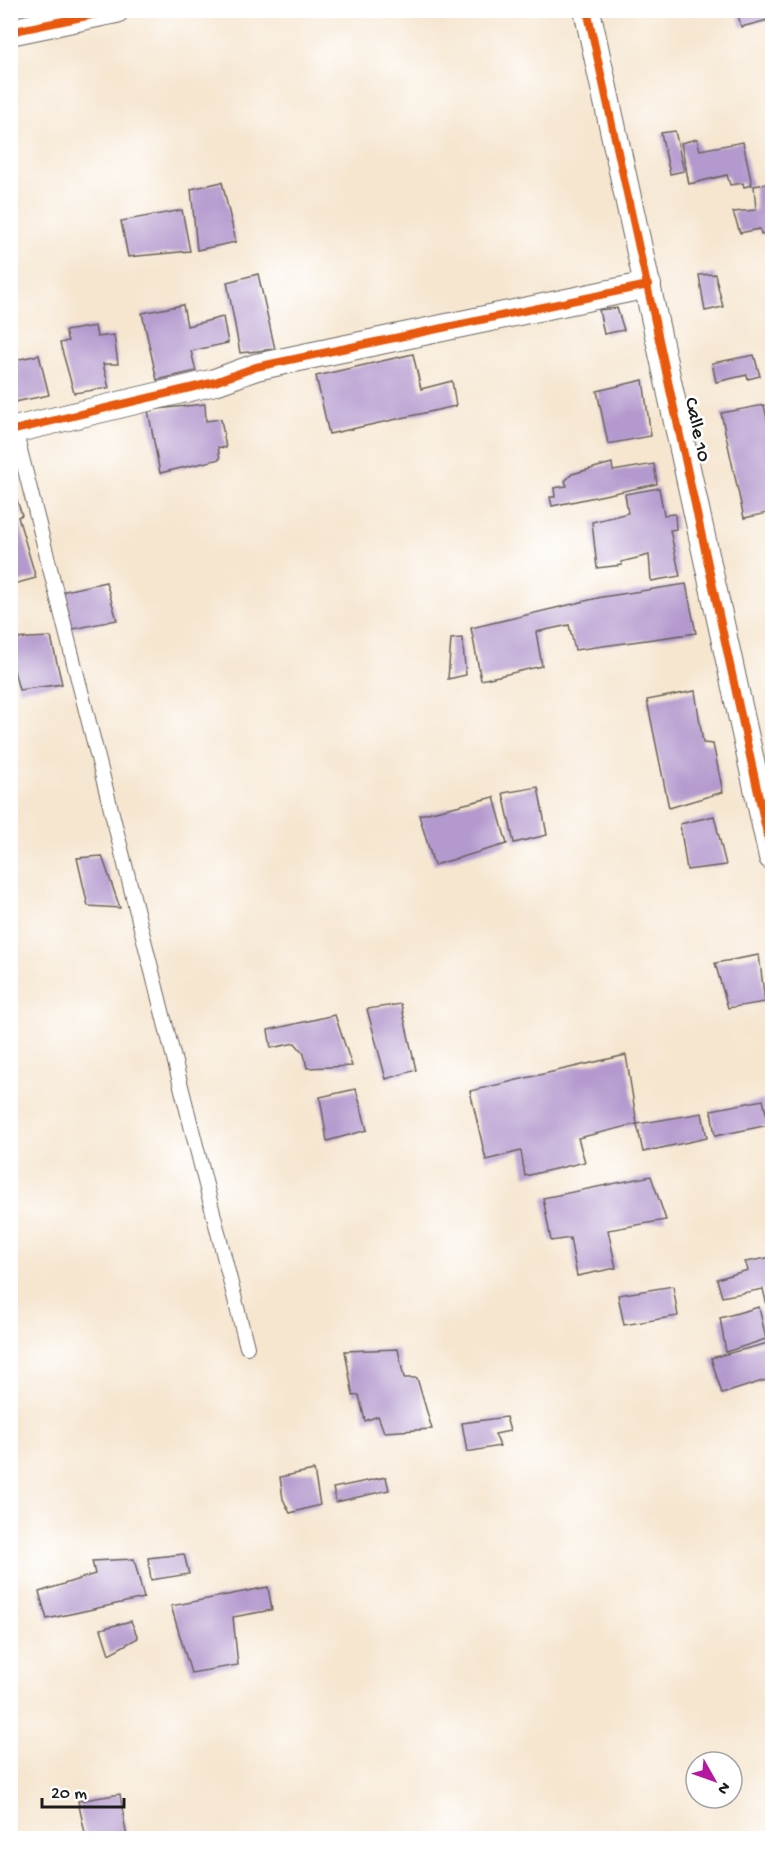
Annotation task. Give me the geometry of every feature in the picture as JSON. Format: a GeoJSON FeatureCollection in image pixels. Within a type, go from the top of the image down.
{"type":"FeatureCollection","features":[{"type":"Feature","properties":{"kind":"street"},"geometry":{"type":"LineString","coordinates":[[10,32],[116,10]]}},
{"type":"Feature","properties":{"kind":"street","name":"Calle 10"},"geometry":{"type":"LineString","coordinates":[[587,10],[772,857]]}},
{"type":"Feature","properties":{"kind":"street"},"geometry":{"type":"LineString","coordinates":[[13,430],[215,382],[256,367],[648,285]]}},
{"type":"Feature","properties":{"kind":"lane"},"geometry":{"type":"LineString","coordinates":[[13,430],[247,1347]]}},
{"type":"Feature","properties":{"kind":"building"},"geometry":{"type":"Polygon","coordinates":[[[737,10],[772,10],[772,19],[741,27],[737,10]]]}},
{"type":"Feature","properties":{"kind":"building"},"geometry":{"type":"Polygon","coordinates":[[[675,131],[684,171],[670,174],[661,133],[675,131]]]}},
{"type":"Feature","properties":{"kind":"building"},"geometry":{"type":"Polygon","coordinates":[[[697,139],[700,150],[743,142],[752,185],[744,187],[743,183],[730,185],[727,175],[689,184],[681,143],[697,139]]]}},
{"type":"Feature","properties":{"kind":"building"},"geometry":{"type":"Polygon","coordinates":[[[222,182],[236,242],[197,250],[191,189],[222,182]]]}},
{"type":"Feature","properties":{"kind":"building"},"geometry":{"type":"Polygon","coordinates":[[[772,183],[772,232],[761,234],[760,229],[740,233],[733,212],[756,210],[754,186],[772,183]]]}},
{"type":"Feature","properties":{"kind":"building"},"geometry":{"type":"Polygon","coordinates":[[[182,210],[190,251],[128,257],[121,221],[182,210]]]}},
{"type":"Feature","properties":{"kind":"building"},"geometry":{"type":"Polygon","coordinates":[[[258,274],[275,349],[240,353],[227,282],[258,274]]]}},
{"type":"Feature","properties":{"kind":"building"},"geometry":{"type":"Polygon","coordinates":[[[715,274],[723,307],[705,311],[699,275],[715,274]]]}},
{"type":"Feature","properties":{"kind":"building"},"geometry":{"type":"Polygon","coordinates":[[[183,305],[187,326],[223,317],[228,343],[191,351],[196,371],[157,380],[142,313],[183,305]]]}},
{"type":"Feature","properties":{"kind":"building"},"geometry":{"type":"Polygon","coordinates":[[[617,308],[624,330],[604,334],[599,310],[617,308]]]}},
{"type":"Feature","properties":{"kind":"building"},"geometry":{"type":"Polygon","coordinates":[[[95,326],[97,337],[114,335],[118,364],[103,364],[109,388],[74,393],[60,343],[68,341],[65,331],[95,326]]]}},
{"type":"Feature","properties":{"kind":"building"},"geometry":{"type":"Polygon","coordinates":[[[413,354],[421,389],[452,381],[456,406],[329,434],[316,376],[413,354]]]}},
{"type":"Feature","properties":{"kind":"building"},"geometry":{"type":"Polygon","coordinates":[[[39,355],[49,395],[10,403],[10,361],[39,355]]]}},
{"type":"Feature","properties":{"kind":"building"},"geometry":{"type":"Polygon","coordinates":[[[754,355],[760,376],[748,379],[747,375],[716,382],[712,363],[754,355]]]}},
{"type":"Feature","properties":{"kind":"building"},"geometry":{"type":"Polygon","coordinates":[[[643,380],[651,436],[608,444],[597,391],[643,380]]]}},
{"type":"Feature","properties":{"kind":"building"},"geometry":{"type":"Polygon","coordinates":[[[205,404],[206,421],[221,419],[226,448],[218,447],[220,459],[160,473],[148,410],[205,404]]]}},
{"type":"Feature","properties":{"kind":"building"},"geometry":{"type":"Polygon","coordinates":[[[764,405],[772,442],[772,512],[744,518],[721,413],[764,405]]]}},
{"type":"Feature","properties":{"kind":"building"},"geometry":{"type":"Polygon","coordinates":[[[612,463],[613,471],[654,464],[657,484],[552,506],[550,497],[555,497],[554,488],[567,486],[565,481],[572,474],[612,463]]]}},
{"type":"Feature","properties":{"kind":"building"},"geometry":{"type":"Polygon","coordinates":[[[10,480],[22,515],[18,517],[36,578],[10,585],[10,480]]]}},
{"type":"Feature","properties":{"kind":"building"},"geometry":{"type":"Polygon","coordinates":[[[659,488],[664,515],[675,514],[676,529],[670,530],[680,576],[651,581],[649,555],[621,562],[622,565],[597,568],[592,522],[628,513],[625,494],[659,488]]]}},
{"type":"Feature","properties":{"kind":"building"},"geometry":{"type":"Polygon","coordinates":[[[106,582],[117,620],[69,630],[56,593],[106,582]]]}},
{"type":"Feature","properties":{"kind":"building"},"geometry":{"type":"Polygon","coordinates":[[[686,584],[696,633],[575,650],[569,625],[536,632],[542,666],[481,680],[471,628],[602,597],[686,584]]]}},
{"type":"Feature","properties":{"kind":"building"},"geometry":{"type":"Polygon","coordinates":[[[51,637],[62,684],[19,690],[10,655],[10,639],[51,637]]]}},
{"type":"Feature","properties":{"kind":"building"},"geometry":{"type":"Polygon","coordinates":[[[462,638],[466,675],[448,679],[451,639],[462,638]]]}},
{"type":"Feature","properties":{"kind":"building"},"geometry":{"type":"Polygon","coordinates":[[[695,691],[703,743],[713,744],[723,792],[669,808],[647,700],[695,691]]]}},
{"type":"Feature","properties":{"kind":"building"},"geometry":{"type":"Polygon","coordinates":[[[538,787],[547,835],[514,843],[503,793],[538,787]]]}},
{"type":"Feature","properties":{"kind":"building"},"geometry":{"type":"Polygon","coordinates":[[[494,797],[507,844],[434,865],[419,815],[494,797]]]}},
{"type":"Feature","properties":{"kind":"building"},"geometry":{"type":"Polygon","coordinates":[[[714,816],[726,865],[687,870],[680,824],[714,816]]]}},
{"type":"Feature","properties":{"kind":"building"},"geometry":{"type":"Polygon","coordinates":[[[102,856],[120,908],[88,906],[77,858],[102,856]]]}},
{"type":"Feature","properties":{"kind":"building"},"geometry":{"type":"Polygon","coordinates":[[[759,955],[765,1002],[728,1008],[715,963],[759,955]]]}},
{"type":"Feature","properties":{"kind":"building"},"geometry":{"type":"Polygon","coordinates":[[[401,1004],[416,1070],[386,1079],[367,1009],[401,1004]]]}},
{"type":"Feature","properties":{"kind":"building"},"geometry":{"type":"Polygon","coordinates":[[[335,1015],[352,1066],[307,1068],[304,1054],[295,1043],[271,1048],[268,1030],[335,1015]]]}},
{"type":"Feature","properties":{"kind":"building"},"geometry":{"type":"Polygon","coordinates":[[[626,1055],[637,1124],[578,1138],[585,1162],[525,1176],[521,1151],[486,1160],[470,1091],[626,1055]]]}},
{"type":"Feature","properties":{"kind":"building"},"geometry":{"type":"Polygon","coordinates":[[[356,1089],[367,1130],[327,1141],[320,1097],[356,1089]]]}},
{"type":"Feature","properties":{"kind":"building"},"geometry":{"type":"Polygon","coordinates":[[[763,1100],[769,1125],[715,1136],[711,1110],[763,1100]]]}},
{"type":"Feature","properties":{"kind":"building"},"geometry":{"type":"Polygon","coordinates":[[[702,1113],[707,1138],[643,1152],[637,1124],[702,1113]]]}},
{"type":"Feature","properties":{"kind":"building"},"geometry":{"type":"Polygon","coordinates":[[[651,1176],[666,1220],[608,1230],[616,1268],[577,1276],[570,1238],[551,1241],[543,1198],[651,1176]]]}},
{"type":"Feature","properties":{"kind":"building"},"geometry":{"type":"Polygon","coordinates":[[[772,1257],[772,1326],[763,1289],[722,1297],[717,1279],[748,1270],[745,1262],[772,1257]]]}},
{"type":"Feature","properties":{"kind":"building"},"geometry":{"type":"Polygon","coordinates":[[[673,1286],[678,1316],[624,1325],[618,1295],[673,1286]]]}},
{"type":"Feature","properties":{"kind":"building"},"geometry":{"type":"Polygon","coordinates":[[[759,1307],[766,1339],[726,1352],[720,1318],[759,1307]]]}},
{"type":"Feature","properties":{"kind":"building"},"geometry":{"type":"Polygon","coordinates":[[[772,1342],[772,1378],[722,1394],[711,1358],[772,1342]]]}},
{"type":"Feature","properties":{"kind":"building"},"geometry":{"type":"Polygon","coordinates":[[[398,1349],[404,1378],[417,1378],[432,1429],[384,1432],[378,1416],[365,1421],[359,1395],[353,1396],[345,1351],[398,1349]]]}},
{"type":"Feature","properties":{"kind":"building"},"geometry":{"type":"Polygon","coordinates":[[[506,1417],[510,1431],[495,1434],[500,1446],[467,1452],[462,1423],[506,1417]]]}},
{"type":"Feature","properties":{"kind":"building"},"geometry":{"type":"Polygon","coordinates":[[[314,1470],[320,1505],[290,1513],[283,1499],[280,1477],[314,1470]]]}},
{"type":"Feature","properties":{"kind":"building"},"geometry":{"type":"Polygon","coordinates":[[[386,1477],[389,1490],[336,1502],[333,1488],[386,1477]]]}},
{"type":"Feature","properties":{"kind":"building"},"geometry":{"type":"Polygon","coordinates":[[[184,1554],[189,1574],[151,1580],[148,1558],[184,1554]]]}},
{"type":"Feature","properties":{"kind":"building"},"geometry":{"type":"Polygon","coordinates":[[[134,1559],[144,1598],[47,1619],[39,1592],[95,1574],[92,1561],[134,1559]]]}},
{"type":"Feature","properties":{"kind":"building"},"geometry":{"type":"Polygon","coordinates":[[[268,1587],[272,1610],[233,1617],[238,1665],[191,1673],[171,1606],[268,1587]]]}},
{"type":"Feature","properties":{"kind":"building"},"geometry":{"type":"Polygon","coordinates":[[[131,1621],[138,1638],[109,1654],[101,1629],[131,1621]]]}},
{"type":"Feature","properties":{"kind":"building"},"geometry":{"type":"Polygon","coordinates":[[[120,1794],[127,1838],[86,1838],[78,1801],[120,1794]]]}},
{"type":"Feature","properties":{"kind":"cycle path"},"geometry":{"type":"LineString","coordinates":[[10,32],[116,10]]}},
{"type":"Feature","properties":{"kind":"cycle path"},"geometry":{"type":"LineString","coordinates":[[587,10],[772,857]]}},
{"type":"Feature","properties":{"kind":"cycle path"},"geometry":{"type":"LineString","coordinates":[[10,431],[215,382],[256,367],[648,285]]}}]}
